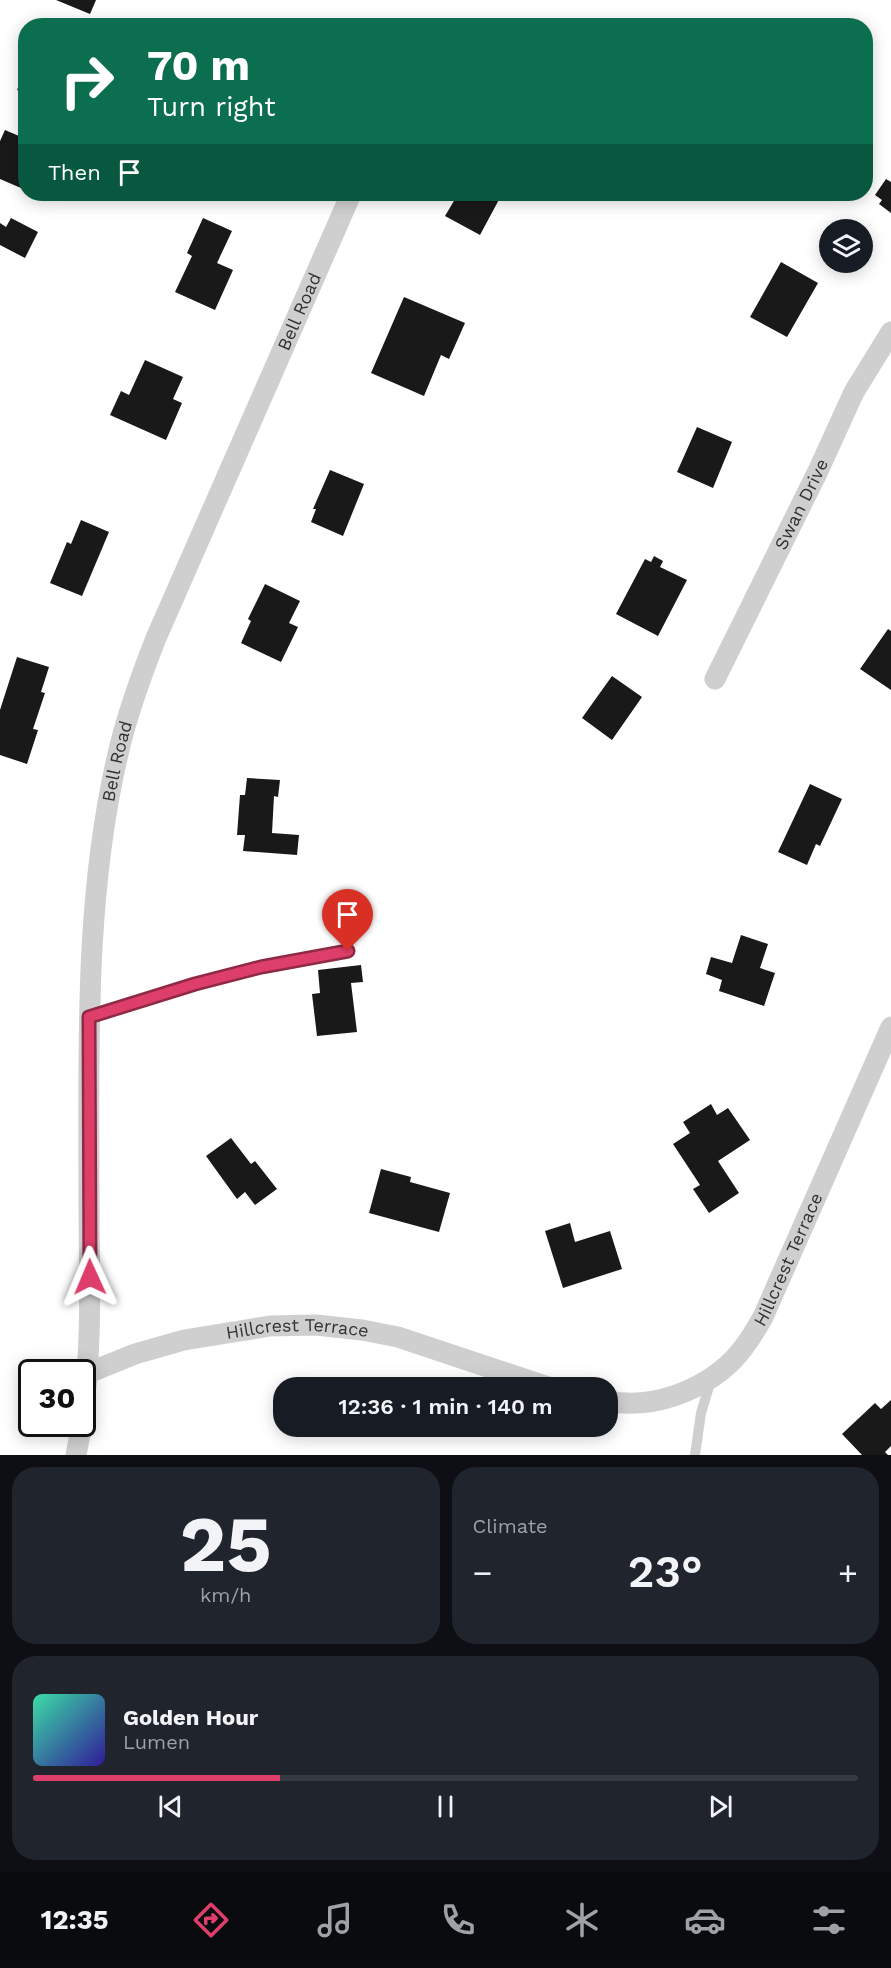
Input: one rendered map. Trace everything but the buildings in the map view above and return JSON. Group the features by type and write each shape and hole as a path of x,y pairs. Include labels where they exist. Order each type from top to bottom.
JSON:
{"street":[{"name":"Bell Road","path":"89,1359 91,1320 89,1017 94,913 107,806 118,753 137,688 156,638 348,201"},
{"name":"Swan Drive","path":"715,679 818,471 854,392 891,332"},
{"name":"Hillcrest Terrace","path":"618,1402 634,1403 663,1399 690,1390 712,1377 733,1360 751,1338 763,1317 891,1027"},
{"name":"Hillcrest Terrace","path":"96,1370 135,1354 184,1340 270,1326 316,1325 398,1337 518,1377"},
{"path":"76,1455 79,1437"}],"lane":[{"path":"89,1017 195,984 261,967 348,951"},
{"path":"695,1455 701,1413 712,1377"}],"route":[{"path":"90,1277 89,1017 174,989 261,967 348,951"}]}
